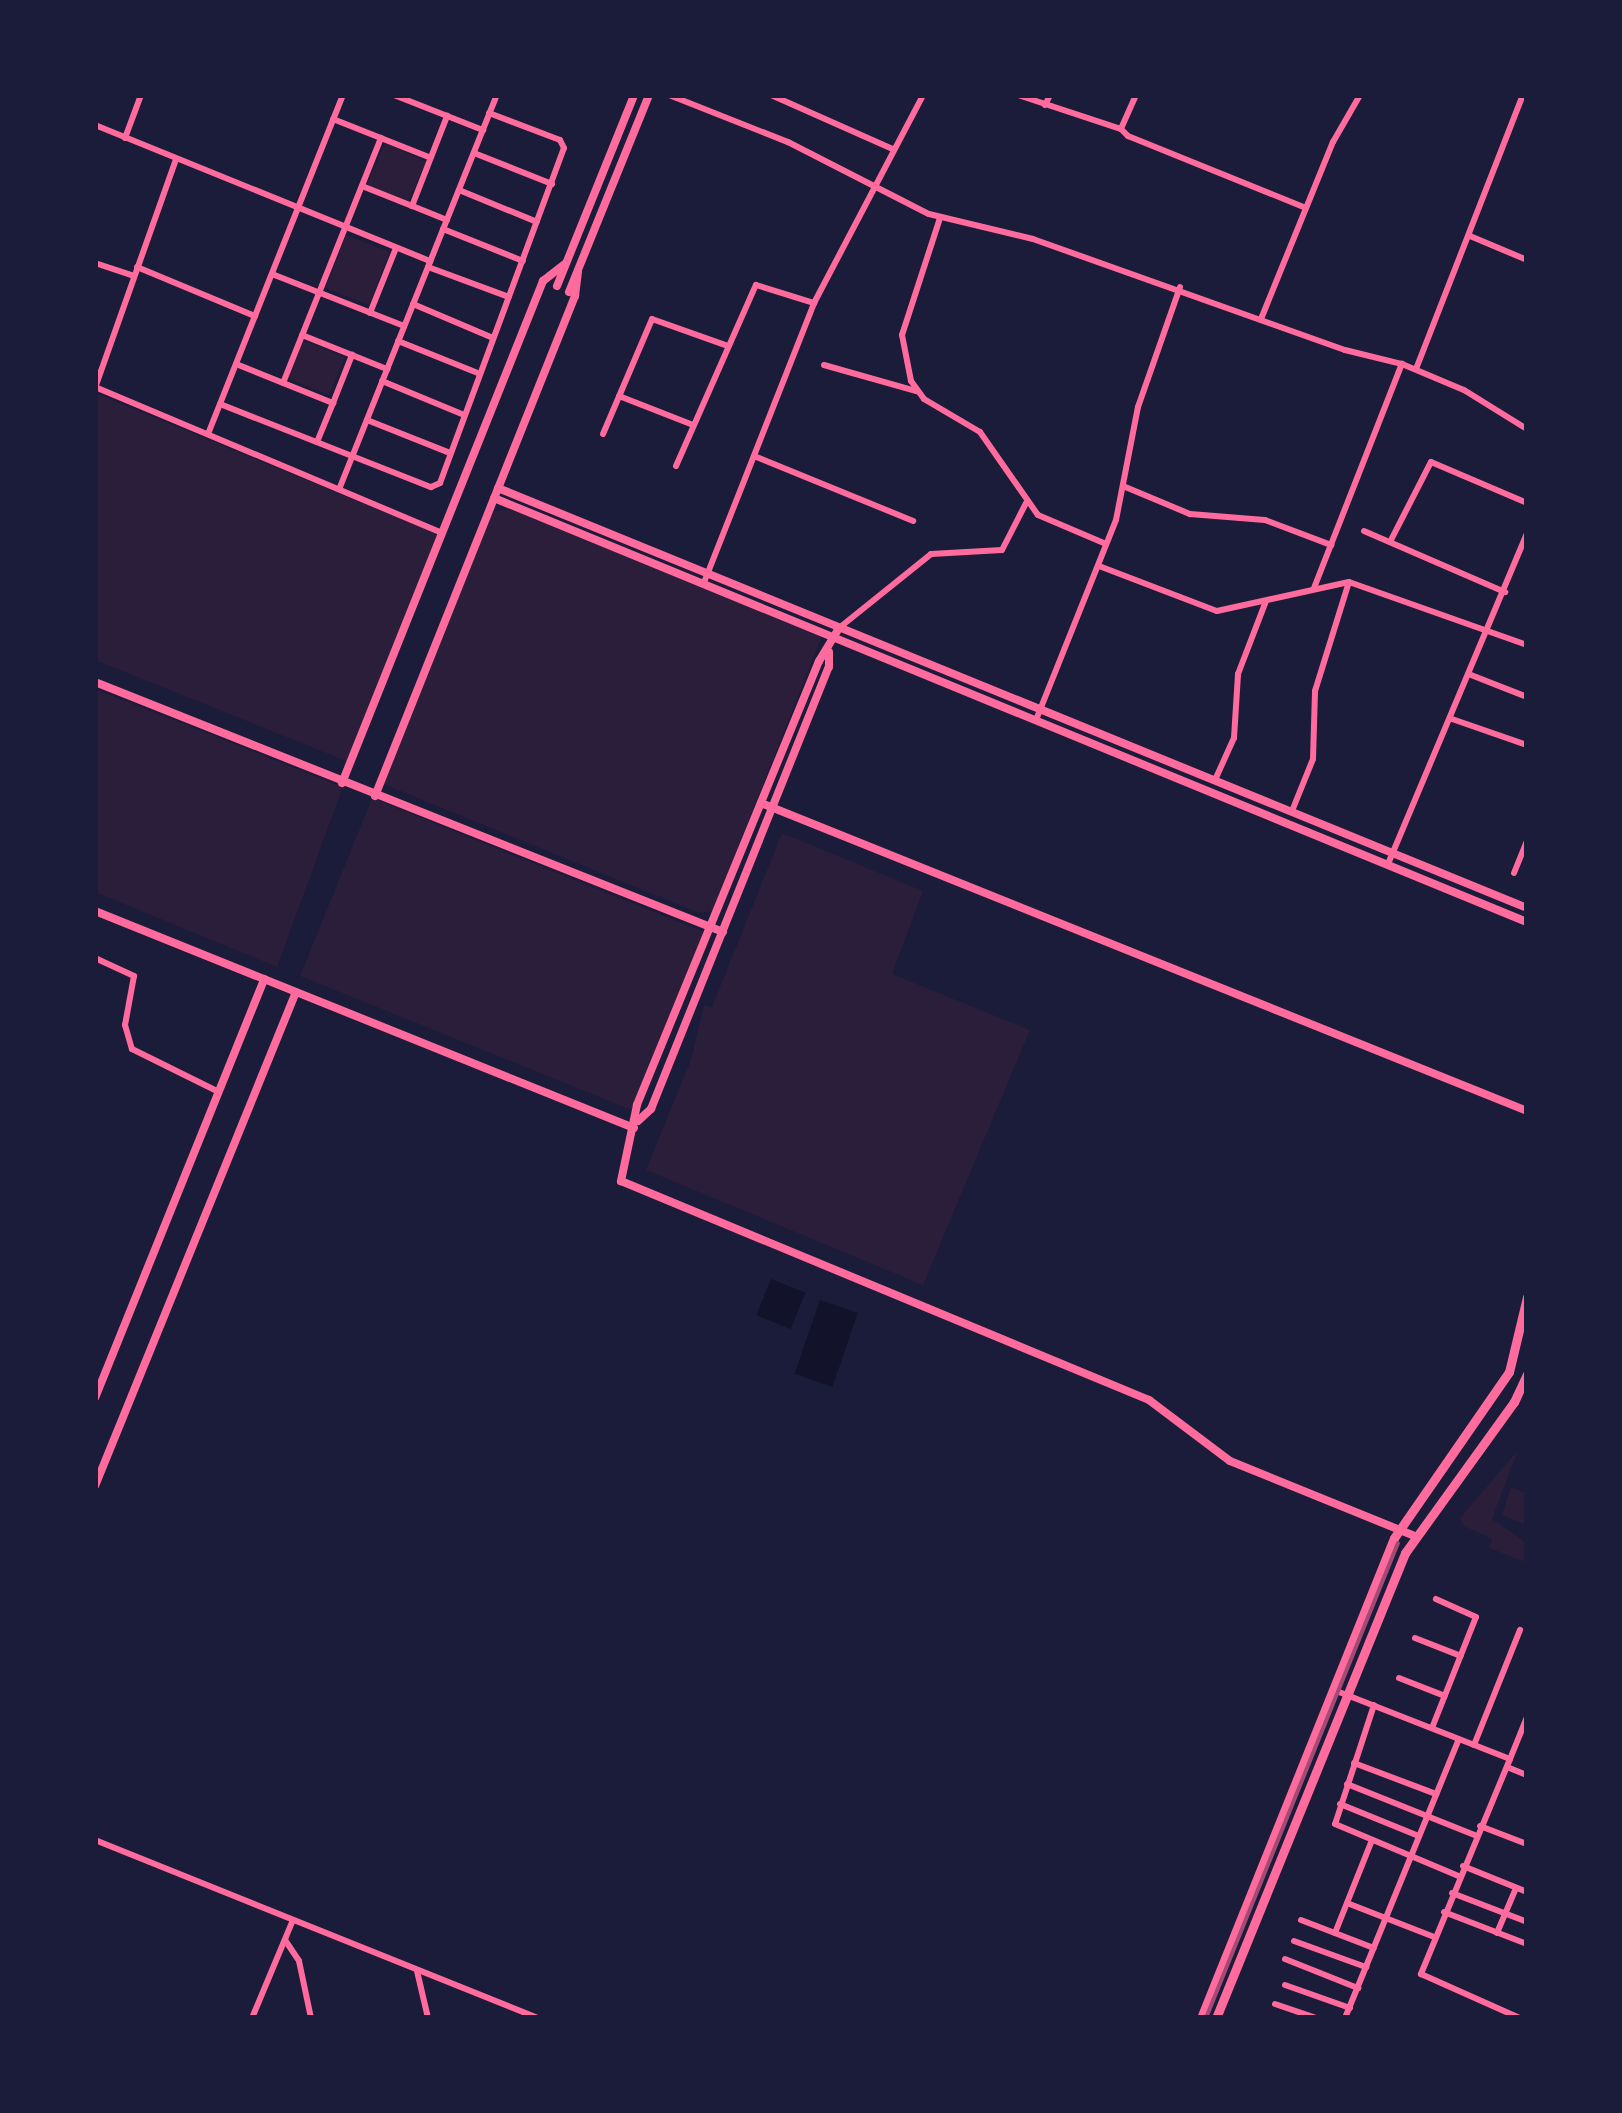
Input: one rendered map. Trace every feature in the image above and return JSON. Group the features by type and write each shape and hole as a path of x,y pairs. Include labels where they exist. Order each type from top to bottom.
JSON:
{"main road":[{"path":"1202,2018 1399,1530 1509,1372 1527,1297"},
{"path":"1216,2018 1346,1694 1415,1536 1514,1402 1527,1374"}],"street":[{"path":"125,138 141,95"},
{"path":"208,434 343,95"},
{"path":"394,95 483,130"},
{"path":"340,488 497,95"},
{"path":"557,286 634,95"},
{"path":"569,292 649,95"},
{"path":"669,95 788,142 940,218 1033,239 1416,369 1527,429"},
{"path":"771,95 892,149"},
{"path":"706,576 814,303 871,186 923,95"},
{"path":"1018,95 1120,130 1306,208"},
{"path":"1045,105 1050,95"},
{"path":"1120,130 1136,95"},
{"path":"1261,319 1306,208 1360,95"},
{"path":"1416,369 1523,96"},
{"path":"220,404 431,487 440,482 564,148 560,140 489,113"},
{"path":"412,206 448,116"},
{"path":"334,120 431,158"},
{"path":"95,126 509,297"},
{"path":"283,382 381,138"},
{"path":"474,153 552,184"},
{"path":"176,159 95,388 442,533"},
{"path":"362,186 523,261"},
{"path":"458,190 537,222"},
{"path":"916,391 902,335 940,218"},
{"path":"1470,236 1527,260"},
{"path":"370,313 396,248"},
{"path":"95,263 136,272 255,316"},
{"path":"342,783 544,281 566,263"},
{"path":"375,796 575,296 578,270"},
{"path":"272,274 404,326"},
{"path":"676,466 760,283 814,303"},
{"path":"1036,720 1107,545 1138,406 1180,287"},
{"path":"413,304 494,338"},
{"path":"603,434 652,319 728,346"},
{"path":"302,335 387,369"},
{"path":"398,341 480,374"},
{"path":"317,442 352,355"},
{"path":"236,364 332,403"},
{"path":"1314,588 1402,364"},
{"path":"824,365 916,391 980,432 1027,502 1047,520 1107,545"},
{"path":"382,381 464,415"},
{"path":"619,396 693,426"},
{"path":"367,420 450,453"},
{"path":"754,456 913,521"},
{"path":"1390,542 1422,470 1431,462 1527,503"},
{"path":"1123,486 1190,514 1265,520 1331,545"},
{"path":"498,488 1036,720 1527,922"},
{"path":"494,498 706,576"},
{"path":"636,1124 651,1109 829,667 829,652 837,632 932,554 1002,550 1027,502"},
{"path":"1364,531 1505,592"},
{"path":"1388,864 1489,632 1527,534"},
{"path":"1099,566 1217,611 1349,582 1527,645"},
{"path":"1292,812 1313,759 1317,680 1349,582"},
{"path":"1215,780 1234,738 1235,686 1267,600"},
{"path":"837,632 1042,708 1527,908"},
{"path":"829,652 818,661 637,1105 636,1124 619,1176 627,1187 1148,1400 1230,1461 1415,1536"},
{"path":"1471,674 1527,697"},
{"path":"95,682 723,932"},
{"path":"1452,719 1527,745"},
{"path":"761,802 1527,1111"},
{"path":"1514,873 1527,840"},
{"path":"95,911 636,1124"},
{"path":"95,958 134,976 125,1024 132,1049 219,1092"},
{"path":"95,1398 264,979"},
{"path":"95,1486 296,992"},
{"path":"1432,1728 1476,1618 1436,1599"},
{"path":"1474,1745 1520,1630"},
{"path":"1415,1638 1461,1656"},
{"path":"1399,1678 1445,1696"},
{"path":"1334,1690 1474,1745 1527,1775"},
{"path":"1374,1706 1335,1824 1458,1876"},
{"path":"1520,2018 1424,1978 1434,1937 1458,1876 1527,1717"},
{"path":"1346,2018 1458,1739"},
{"path":"1354,1763 1436,1794"},
{"path":"1347,1784 1476,1836"},
{"path":"1340,1804 1419,1836"},
{"path":"1480,1826 1527,1844"},
{"path":"95,1840 537,2018"},
{"path":"1335,1933 1372,1840"},
{"path":"1463,1866 1527,1892"},
{"path":"1497,1933 1516,1888"},
{"path":"1452,1893 1527,1922"},
{"path":"1347,1903 1434,1937"},
{"path":"1444,1912 1527,1944"},
{"path":"252,2018 292,1920"},
{"path":"1301,1920 1374,1948"},
{"path":"284,1939 300,1961 311,2018"},
{"path":"1294,1940 1366,1967"},
{"path":"1285,1958 1358,1988"},
{"path":"417,1970 428,2018"},
{"path":"1286,1986 1350,2008"},
{"path":"1275,2004 1316,2018"}],"shaded area":[{"path":"385,143 426,161 408,202 367,184"},
{"path":"346,235 390,252 369,305 326,288"},
{"path":"302,340 345,357 329,395 287,378"},
{"path":"95,393 445,537 351,763 95,660"},
{"path":"518,509 822,636 713,911 699,913 381,783 486,512"},
{"path":"95,689 343,787 277,967 95,892"},
{"path":"372,798 704,932 632,1110 300,976"},
{"path":"782,833 923,891 892,974 1030,1030 923,1285 646,1170 691,1060 704,1005 712,1007"},
{"path":"771,1279 805,1293 791,1329 756,1315"},
{"path":"820,1300 858,1313 832,1387 795,1374"},
{"path":"1518,1450 1492,1519 1527,1543 1527,1563 1489,1548 1492,1539 1464,1526 1460,1518"},
{"path":"1511,1487 1527,1494 1527,1525 1502,1515"}],"railway":[{"path":"1206,2018 1398,1543"}]}
